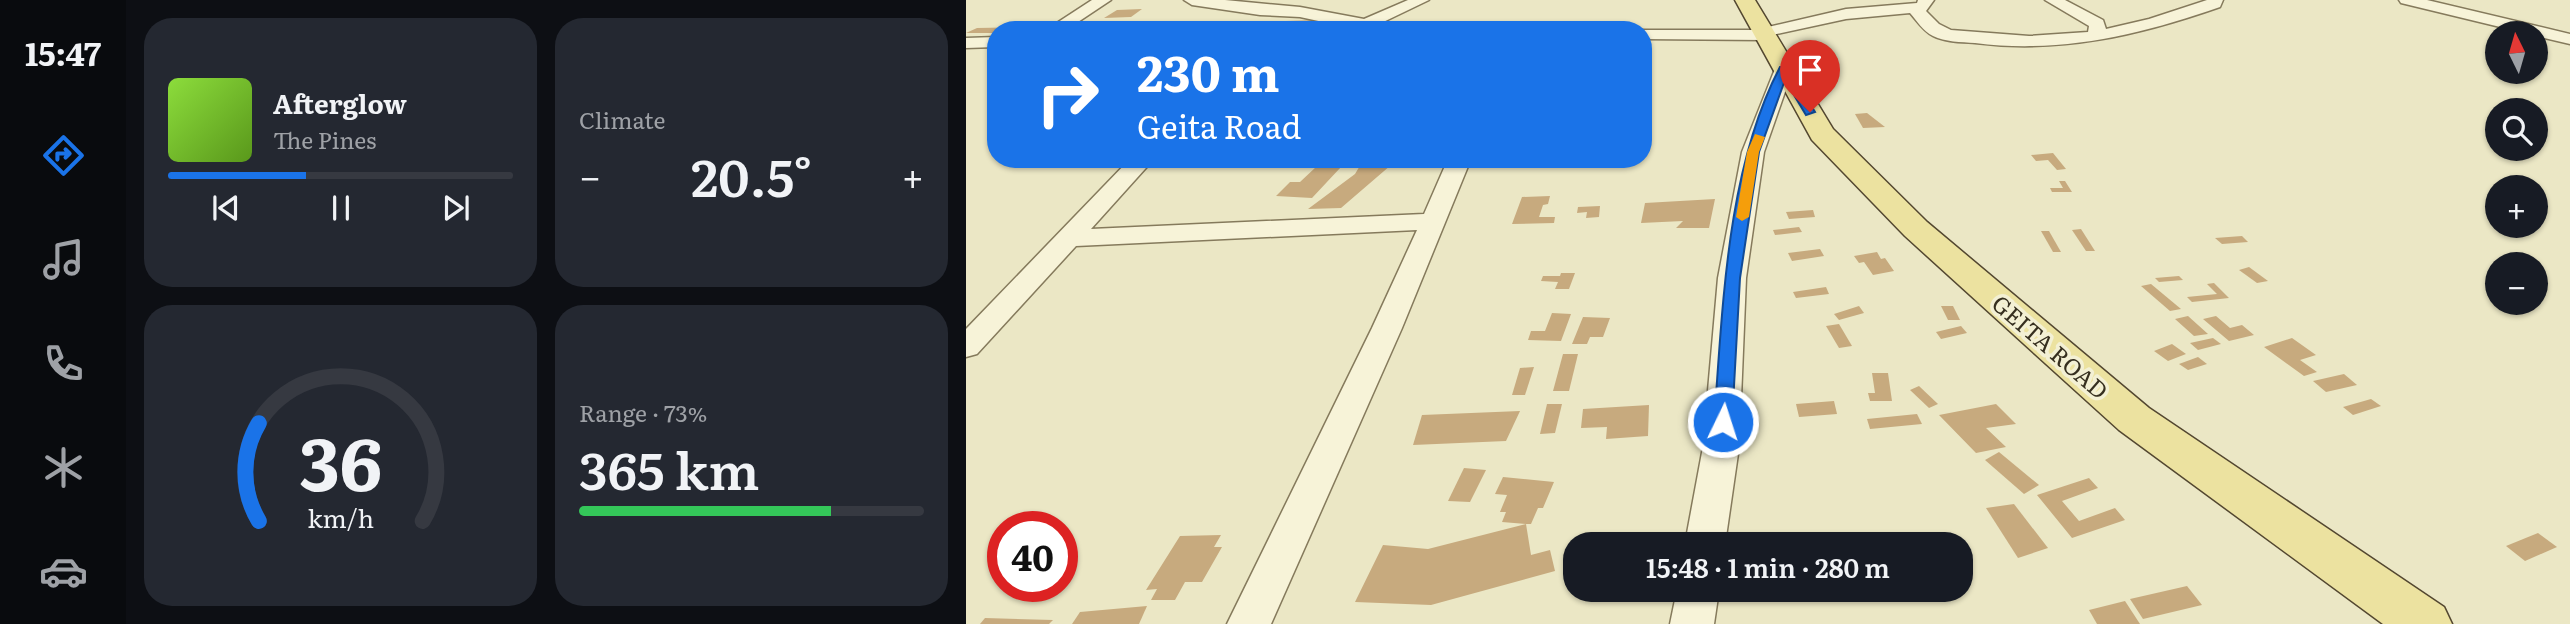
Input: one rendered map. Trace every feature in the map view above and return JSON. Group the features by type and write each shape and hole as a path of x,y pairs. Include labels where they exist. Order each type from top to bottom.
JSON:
{"main road":[{"name":"GEITA ROAD","path":"1745,0 1822,134 1916,229 2134,419 2425,624"}],"street":[{"path":"1069,21 1103,0"},
{"path":"1192,0 1300,12 1341,21"},
{"path":"1380,21 1421,0"},
{"path":"2053,0 2097,24 2097,34"},
{"path":"1652,34 1763,33 1846,14 1920,4 1931,27 1941,33 1987,40 2047,41 2097,34 2188,13 2214,4 2215,0"},
{"path":"2407,0 2570,39"},
{"path":"1260,21 1271,10"},
{"path":"966,43 987,42"},
{"path":"2548,47 2570,47"},
{"path":"1707,532 1721,447 1732,278 1751,164 1784,69"},
{"path":"966,347 1135,168"},
{"path":"1249,624 1456,168"},
{"path":"1069,238 1434,221"},
{"path":"1692,624 1696,602"}],"building":[{"path":"1142,9 1131,17 1104,18 1117,10"},
{"path":"977,28 987,28 987,33 966,33"},
{"path":"1867,113 1885,127 1863,128 1855,114"},
{"path":"2053,153 2066,169 2057,170 2048,160 2036,161 2031,155"},
{"path":"1315,168 1340,168 1312,198 1276,196 1290,182 1300,182"},
{"path":"1359,168 1388,168 1341,208 1308,209 1355,174"},
{"path":"2059,181 2065,181 2072,192 2052,192 2050,188 2063,188"},
{"path":"1550,196 1539,217 1555,217 1554,223 1512,224 1522,197"},
{"path":"1715,199 1709,228 1676,228 1683,221 1641,223 1645,203"},
{"path":"1600,206 1599,217 1586,218 1587,212 1577,213 1578,207"},
{"path":"1813,210 1815,217 1789,219 1786,212"},
{"path":"1799,227 1802,232 1775,235 1773,230"},
{"path":"2081,229 2095,251 2086,251 2072,230"},
{"path":"2041,231 2049,231 2061,252 2053,252"},
{"path":"2242,236 2248,242 2222,244 2215,238"},
{"path":"1820,249 1824,256 1792,261 1788,253"},
{"path":"1877,252 1894,271 1873,275 1864,262 1859,263 1854,256"},
{"path":"2249,267 2268,281 2257,283 2239,270"},
{"path":"1561,273 1575,273 1569,289 1555,289 1558,282 1541,281 1543,276 1560,276"},
{"path":"2179,276 2183,280 2159,282 2155,278"},
{"path":"2214,283 2229,298 2192,302 2187,297 2217,294 2207,284"},
{"path":"2151,284 2181,309 2170,311 2141,286"},
{"path":"1826,287 1829,294 1796,298 1793,292"},
{"path":"1859,306 1864,313 1839,320 1834,314"},
{"path":"1941,306 1953,306 1960,320 1948,320"},
{"path":"1552,313 1571,314 1561,341 1528,340 1531,331 1545,331"},
{"path":"2188,316 2208,334 2194,336 2175,319"},
{"path":"2216,316 2230,328 2242,325 2254,335 2229,341 2203,319"},
{"path":"1583,317 1610,318 1603,337 1590,337 1587,344 1572,344"},
{"path":"1839,324 1852,346 1839,348 1826,326"},
{"path":"1961,326 1967,333 1941,339 1936,332"},
{"path":"2213,338 2221,344 2198,350 2190,343"},
{"path":"2292,338 2316,355 2300,360 2317,372 2304,376 2264,347"},
{"path":"2172,344 2186,354 2168,361 2154,351"},
{"path":"1563,354 1578,354 1569,391 1553,391"},
{"path":"2198,357 2207,364 2188,370 2179,364"},
{"path":"1534,367 1525,395 1512,395 1520,368"},
{"path":"1872,373 1888,373 1892,401 1870,401 1868,393 1875,393"},
{"path":"2344,374 2357,385 2326,392 2313,381"},
{"path":"1919,386 1938,404 1929,408 1910,390"},
{"path":"2371,399 2381,406 2353,415 2343,407"},
{"path":"1834,401 1837,414 1799,417 1796,404"},
{"path":"1547,404 1562,404 1555,433 1540,434"},
{"path":"1996,404 2016,424 1986,428 2006,447 1976,453 1939,415"},
{"path":"1649,405 1648,436 1606,439 1607,427 1581,428 1583,409"},
{"path":"1520,411 1506,441 1413,445 1422,415"},
{"path":"1917,414 1922,424 1870,429 1867,419"},
{"path":"1999,452 2039,485 2024,494 1985,460"},
{"path":"1464,468 1486,470 1470,502 1448,501"},
{"path":"1503,477 1554,482 1543,508 1538,508 1531,524 1502,522 1506,512 1500,512 1507,495 1495,494"},
{"path":"2089,478 2098,488 2062,501 2079,521 2115,508 2125,520 2072,538 2037,495"},
{"path":"2014,504 2048,548 2018,558 1986,508"},
{"path":"1526,524 1531,555 1550,550 1555,571 1431,605 1355,602 1383,545 1428,549"},
{"path":"2538,533 2557,547 2525,561 2506,546"},
{"path":"1221,535 1214,547 1222,547 1202,582 1185,582 1175,600 1151,600 1157,589 1146,590 1180,536"},
{"path":"2187,586 2202,605 2143,619 2130,599"},
{"path":"2125,601 2140,624 2097,624 2089,610"},
{"path":"1147,606 1139,624 1072,624 1080,612"},
{"path":"985,618 1053,620 1049,624 980,624"}],"slow traffic":[{"path":"1742,217 1753,152 1759,137"}],"route":[{"path":"1723,422 1732,278 1753,152 1784,69 1810,112"}]}
